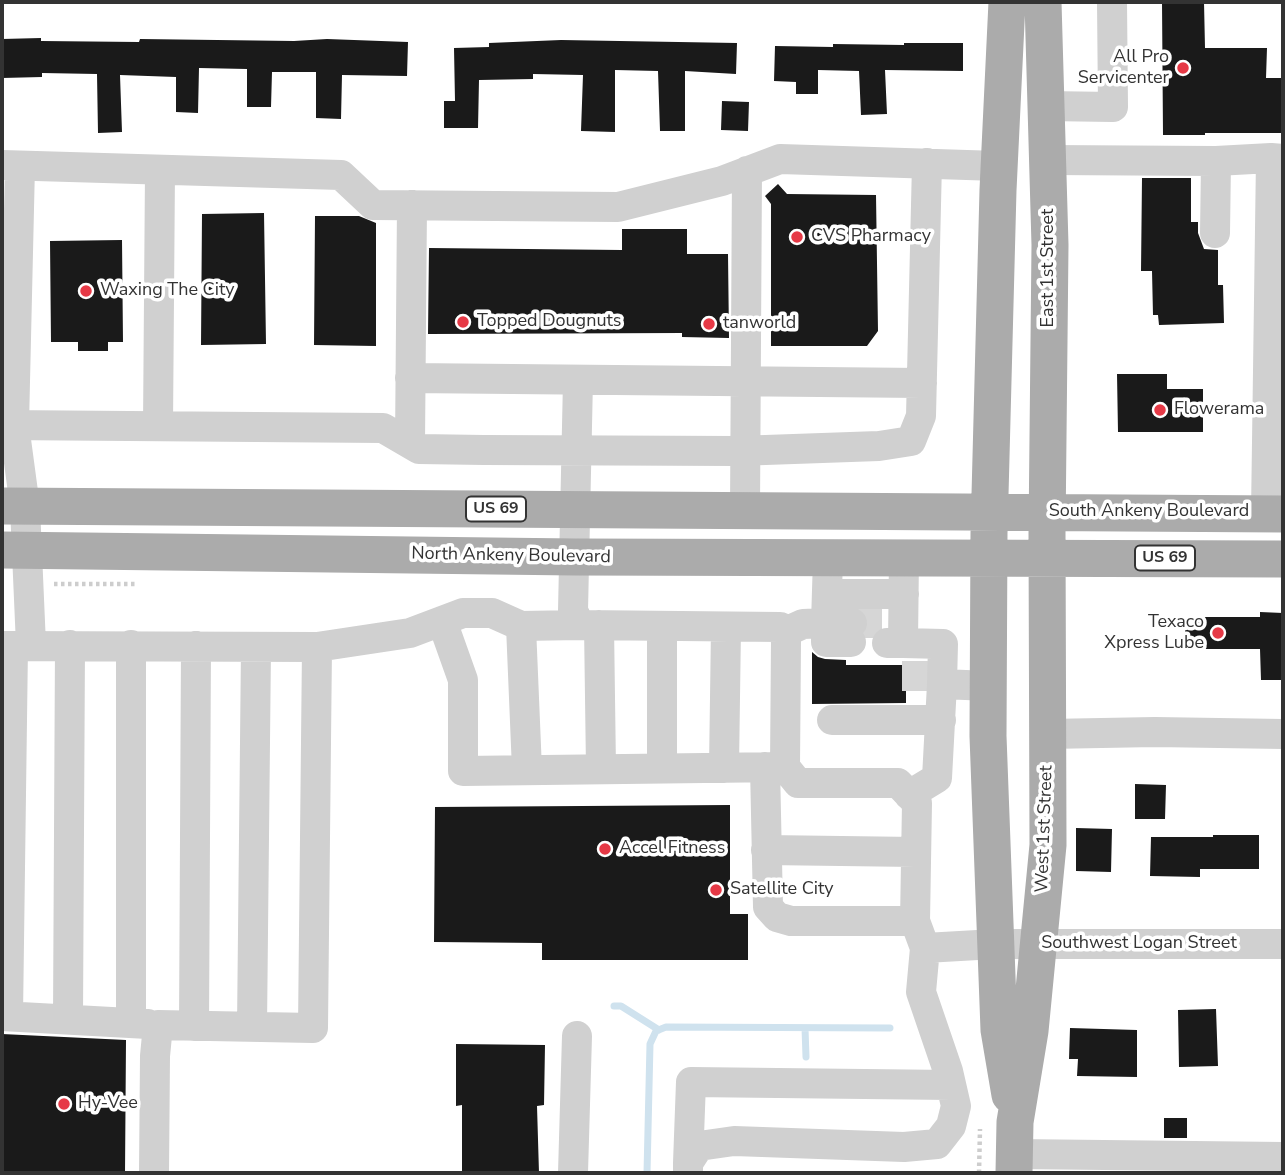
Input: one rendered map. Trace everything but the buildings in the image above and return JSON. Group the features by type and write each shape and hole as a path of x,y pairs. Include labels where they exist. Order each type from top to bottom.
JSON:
{"main road":[{"path":"1007,2 998,166 1018,534 989,686 988,736 999,1030 1014,1150"},
{"name":"East 1st Street","path":"1018,534 1050,244 1043,2"},
{"name":"US 69","path":"14,506 745,509 1283,559"},
{"name":"South Ankeny Boulevard","path":"1018,534 1274,513"},
{"name":"North Ankeny Boulevard","path":"14,550 575,557 904,557 1018,534"},
{"name":"West 1st Street","path":"1014,1150 1030,1031 1048,845 1048,734 1018,534"}],"street":[{"path":"1046,106 1113,107 1112,2"},
{"path":"1048,160 1216,161 1277,158 1274,513"},
{"path":"317,647 313,1028 194,1026 5,1016 15,646 14,506 8,425 11,165 341,175 373,205 618,207 722,181 780,159 998,166"},
{"path":"1215,233 1216,161"},
{"path":"8,425 383,428 419,449 746,450 879,446 911,441 921,416 927,163"},
{"path":"158,426 160,170"},
{"path":"745,509 747,171"},
{"path":"410,443 412,205"},
{"path":"410,378 922,383"},
{"path":"578,380 573,611 590,625 601,769"},
{"path":"902,633 904,557"},
{"path":"828,558 839,621"},
{"path":"15,646 317,647 410,633 464,613 492,613 521,626 780,627 783,633 803,624 839,621 943,644 942,684 925,713 937,778 909,795"},
{"path":"442,621 463,680 464,771 775,767 799,783 898,783 916,803 921,992 956,1106 951,1126 937,1144 904,1147 734,1140 699,1146 688,1168"},
{"path":"521,626 527,771"},
{"path":"662,626 662,768"},
{"path":"724,768 726,627"},
{"name":"Southwest Logan Street","path":"783,633 786,639 766,850 768,907 777,917 791,921 995,944 1283,944"},
{"path":"68,1018 70,645"},
{"path":"131,645 144,1024 155,1056 154,1173"},
{"path":"194,1026 196,646"},
{"path":"252,1027 256,647"},
{"path":"942,684 989,686"},
{"path":"832,720 925,713"},
{"path":"1048,734 1283,734"},
{"path":"766,850 916,852"},
{"path":"573,1173 577,1037"},
{"path":"688,1168 691,1082 951,1084"},
{"path":"1014,1150 1283,1157"}],"waterway":[{"path":"614,1006 621,1006 659,1030"},
{"path":"647,1173 650,1044 656,1031 666,1027 890,1028"},
{"path":"805,1028 806,1057"}],"tunnel":[{"path":"852,623 886,623"},
{"path":"917,661 917,700"}],"place":[{"name":"All Pro Servicenter","path":"1183,68"},
{"name":"CVS Pharmacy","path":"797,237"},
{"name":"Waxing The City","path":"86,291"},
{"name":"Topped Dougnuts","path":"463,322"},
{"name":"tanworld","path":"709,324"},
{"name":"Flowerama","path":"1160,410"},
{"name":"Texaco Xpress Lube","path":"1218,633"},
{"name":"Accel Fitness","path":"605,849"},
{"name":"Satellite City","path":"716,890"},
{"name":"Hy-Vee","path":"64,1104"}]}
